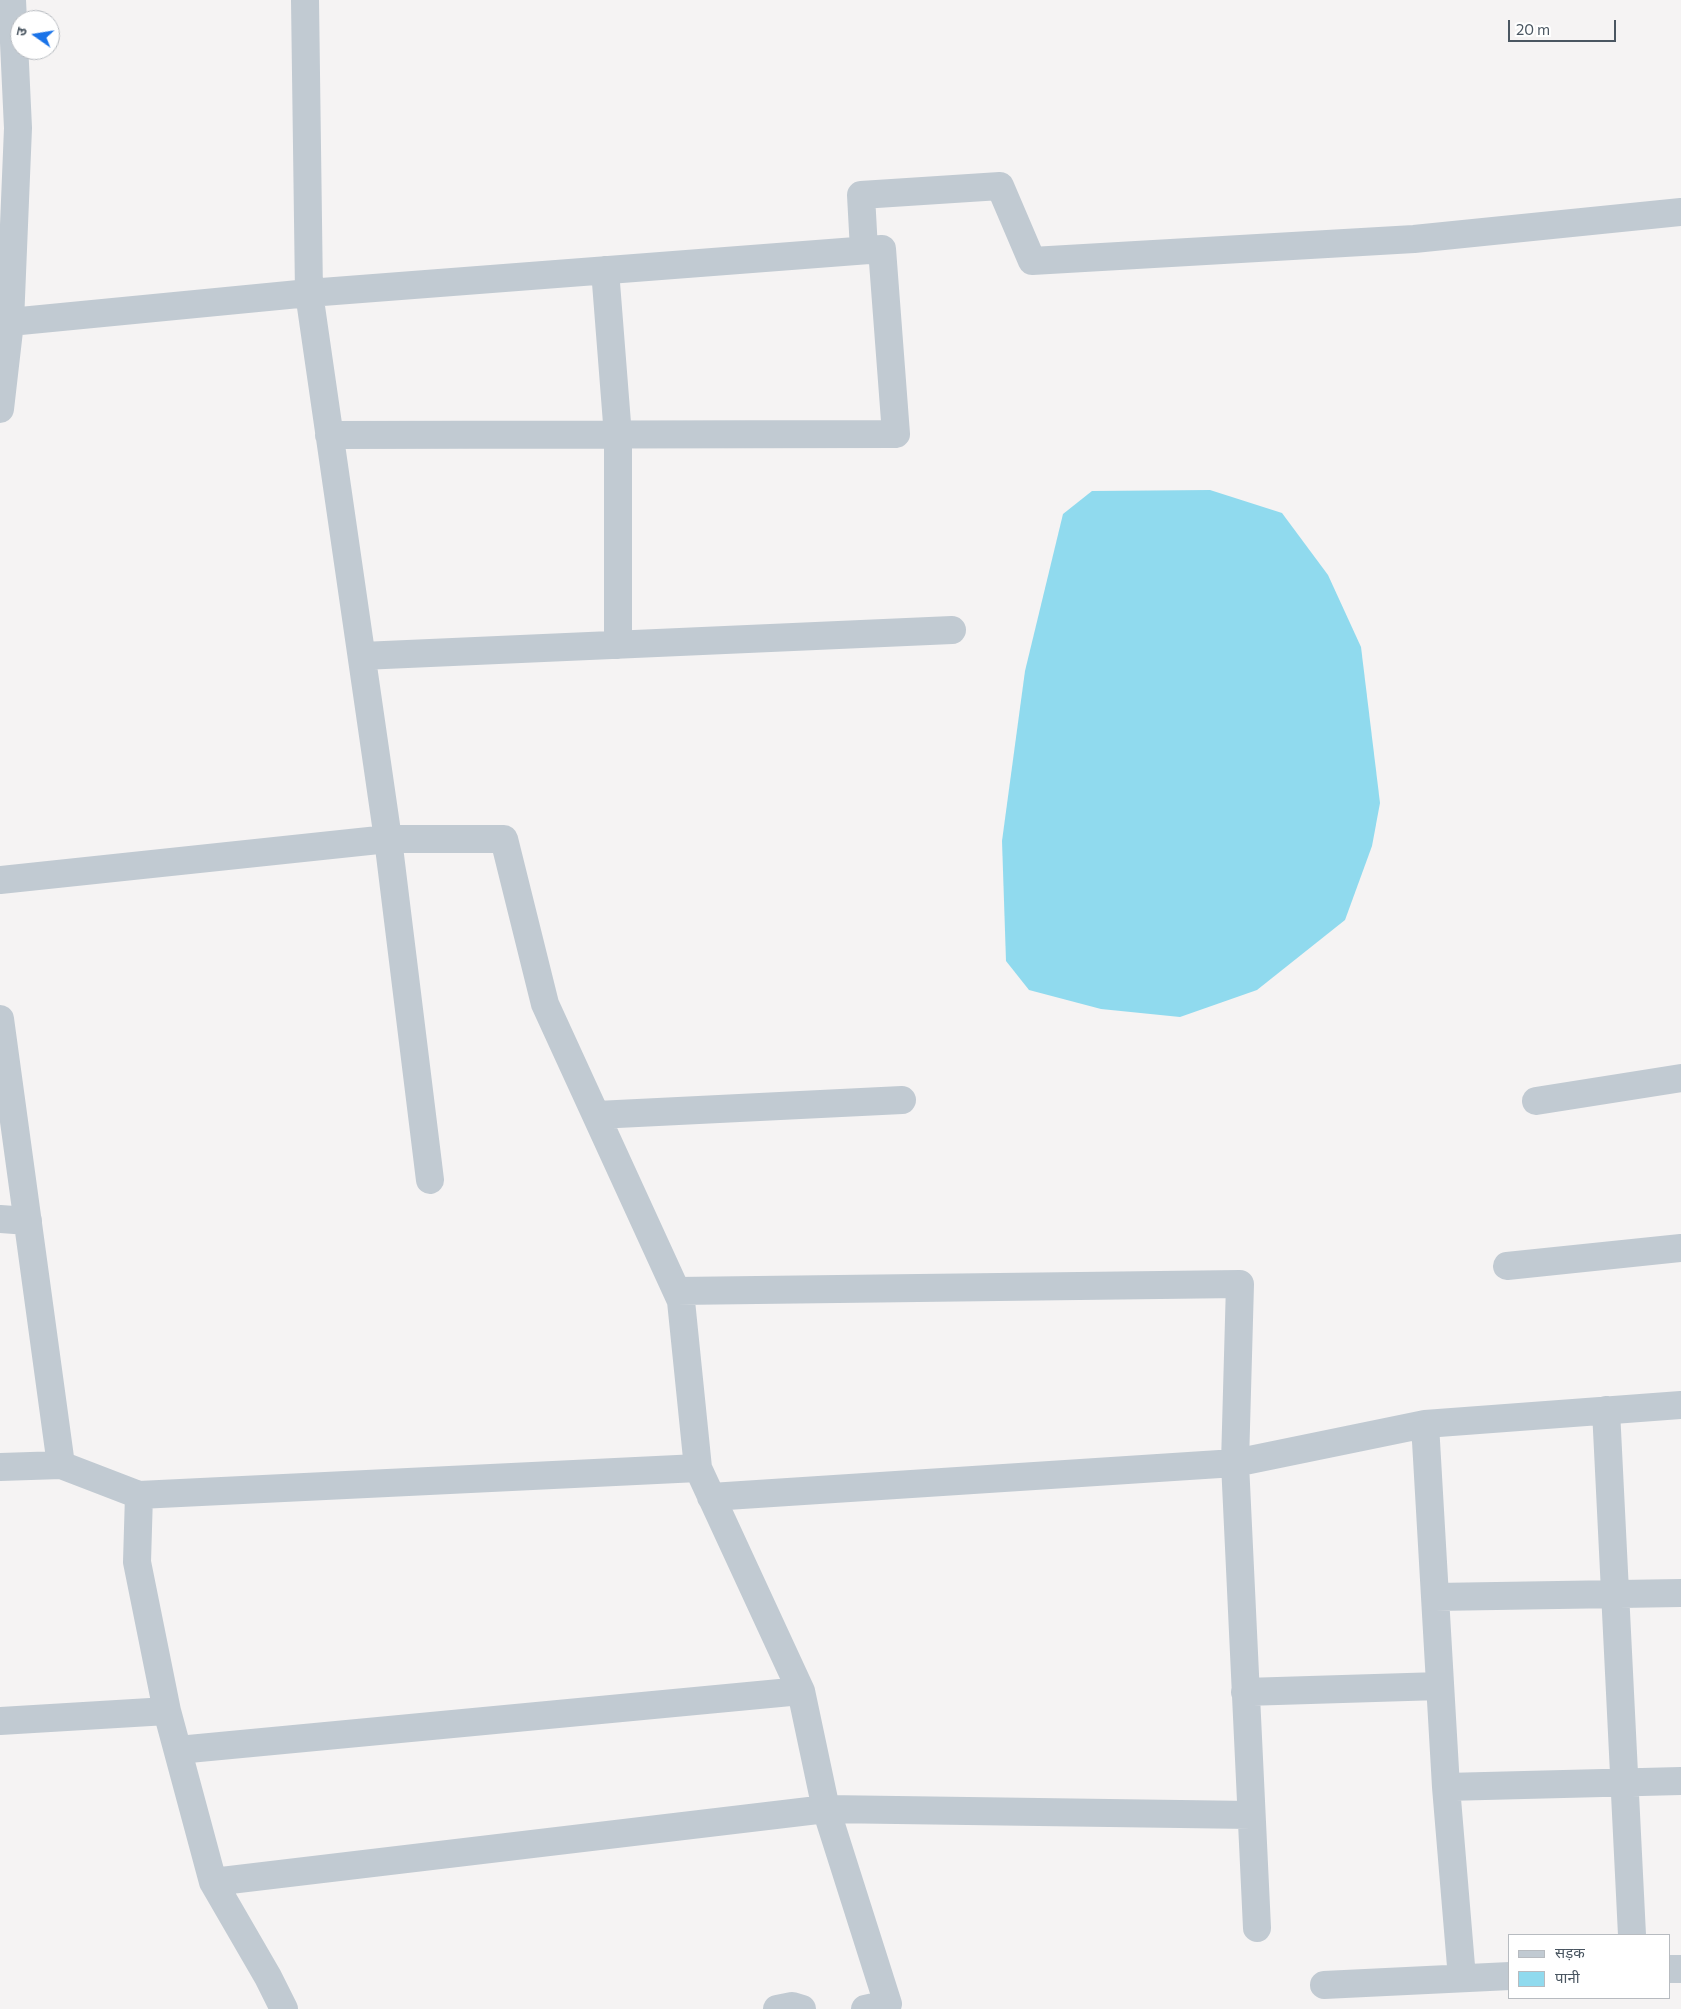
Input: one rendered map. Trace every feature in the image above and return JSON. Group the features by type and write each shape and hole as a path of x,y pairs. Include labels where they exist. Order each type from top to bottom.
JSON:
{"street":[{"path":"0,409 10,322 18,128 12,0"},
{"path":"305,0 309,293 388,839 430,1180"},
{"path":"864,250 861,196 1000,186 1032,261 1414,239 1681,212"},
{"path":"10,322 309,293 882,248 896,434 618,436 330,434"},
{"path":"605,270 618,436 618,644"},
{"path":"362,656 952,630"},
{"path":"0,880 388,839 504,839 545,1004 681,1301 698,1468 801,1691 826,1808 888,2004 865,2009"},
{"path":"0,1018 61,1465"},
{"path":"1536,1101 1681,1078"},
{"path":"597,1115 902,1100"},
{"path":"0,1219 28,1221"},
{"path":"1507,1266 1681,1248"},
{"path":"677,1290 1240,1284 1235,1463 1257,1928"},
{"path":"711,1497 1235,1463 1425,1424 1681,1405"},
{"path":"1606,1410 1626,1783 1632,1934"},
{"path":"1425,1424 1446,1787 1462,1978"},
{"path":"0,1468 61,1465 139,1495 698,1468"},
{"path":"139,1495 137,1562 167,1710 213,1882 268,1976 284,2009"},
{"path":"1435,1597 1681,1593"},
{"path":"1245,1692 1440,1686"},
{"path":"178,1750 801,1691"},
{"path":"0,1721 167,1710"},
{"path":"1446,1787 1681,1781"},
{"path":"213,1882 826,1808 1251,1815"},
{"path":"1324,1985 1508,1976"},
{"path":"777,2009 792,2006 802,2009"}],"water":[{"path":"1210,490 1282,513 1328,575 1361,647 1380,803 1372,846 1345,920 1257,990 1180,1017 1101,1009 1029,990 1006,961 1002,841 1025,671 1063,514 1092,491"}]}
